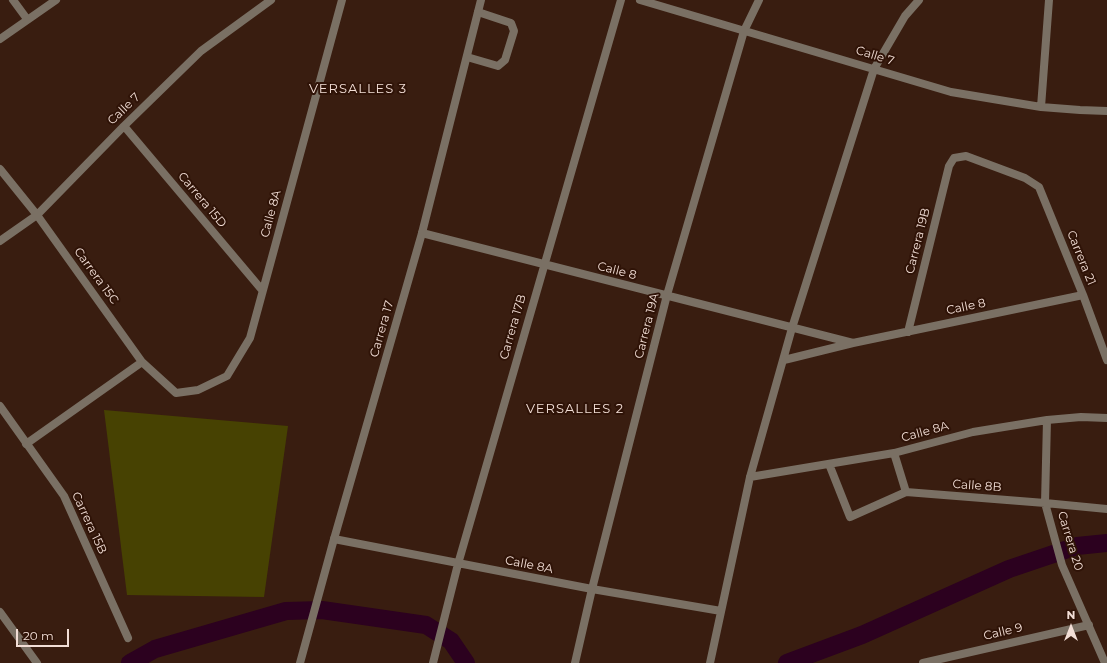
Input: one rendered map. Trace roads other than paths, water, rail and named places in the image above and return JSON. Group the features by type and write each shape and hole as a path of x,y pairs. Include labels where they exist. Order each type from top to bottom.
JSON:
{"street":[{"path":"13,0 27,19"},
{"path":"0,39 56,0"},
{"name":"Calle 7","path":"0,241 37,215 124,126 201,51 271,0"},
{"name":"Calle 8A","path":"176,393 198,390 227,376 250,338 342,0"},
{"name":"Carrera 17","path":"300,663 422,233 481,0"},
{"name":"Carrera 17B","path":"433,663 458,564 621,0"},
{"name":"Calle 7","path":"640,0 951,92 1041,107 1107,111"},
{"name":"Carrera 19A","path":"575,663 592,589 667,295 744,31 759,0"},
{"path":"710,663 750,477 792,328 874,68 905,16 919,0"},
{"path":"1041,107 1049,0"},
{"path":"467,57 498,66 505,60 514,31 511,23 478,12"},
{"name":"Carrera 15D","path":"124,126 262,290"},
{"name":"Carrera 21","path":"954,158 966,156 1025,178 1040,187 1083,294 1107,360"},
{"name":"Carrera 19B","path":"908,332 949,166 954,158"},
{"name":"Carrera 15C","path":"0,170 37,215 142,362 176,393"},
{"name":"Calle 8","path":"422,233 853,343"},
{"name":"Calle 8","path":"784,360 853,343 1083,294"},
{"path":"26,444 142,362"},
{"name":"Carrera 15B","path":"0,408 64,496 128,638"},
{"name":"Calle 8A","path":"750,477 894,453 973,432 1047,420 1107,418"},
{"name":"Carrera 20","path":"1047,420 1045,503 1062,565 1105,663"},
{"path":"894,453 906,492"},
{"name":"Calle 8B","path":"830,464 850,517 906,492 1045,503 1107,510"},
{"name":"Calle 8A","path":"334,539 592,589 721,611"},
{"path":"0,612 37,663"},
{"name":"Calle 9","path":"924,663 1089,625"}],"waterway":[{"path":"787,663 862,635 1009,569 1077,546 1107,543"},
{"path":"130,663 155,649 286,611 322,610 426,625 451,641 466,663"}],"district":[{"name":"VERSALLES 3","path":"358,89"},
{"name":"VERSALLES 2","path":"575,409"}]}
